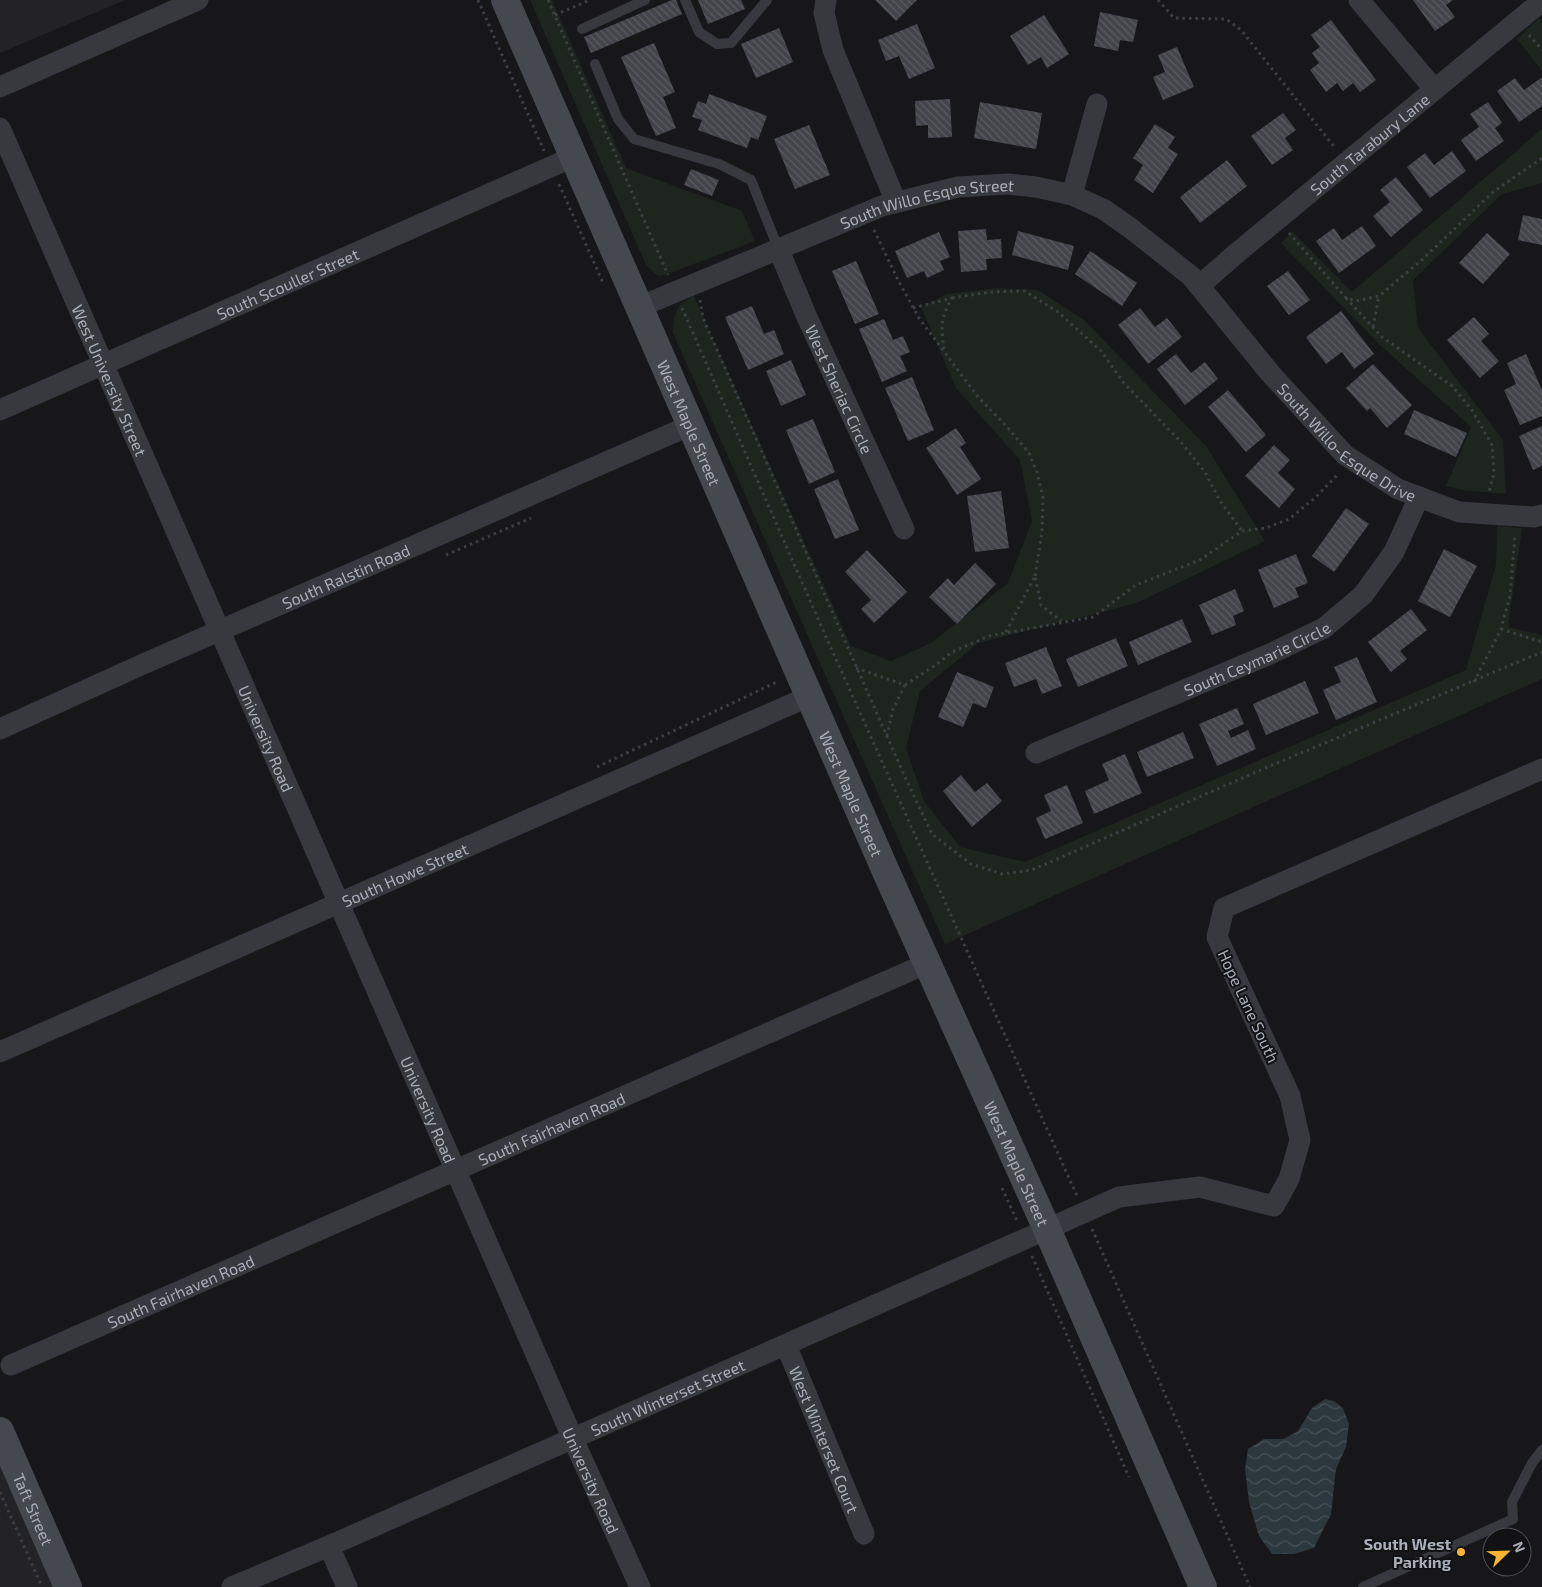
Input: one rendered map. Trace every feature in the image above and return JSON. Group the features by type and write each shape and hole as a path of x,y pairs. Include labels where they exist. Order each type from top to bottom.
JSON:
{"main road":[{"name":"West Maple Street","path":"504,0 884,867 1047,1229 1203,1587"},
{"name":"Taft Street","path":"0,1431 68,1587"}],"street":[{"path":"0,87 198,0"},
{"path":"826,0 824,13 833,50 896,202"},
{"path":"1359,0 1435,90"},
{"name":"South Tarabury Lane","path":"1199,286 1542,1"},
{"path":"1072,196 1097,104"},
{"name":"West University Street","path":"0,128 220,631"},
{"name":"South Scouller Street","path":"0,410 573,156"},
{"name":"South Willo Esque Street","path":"639,307 882,206 958,186 1000,185 1036,187 1072,196 1103,209 1130,227 1191,276 1199,286"},
{"name":"West Sheriac Circle","path":"778,248 806,315 904,529"},
{"name":"South Willo-Esque Drive","path":"1199,286 1270,373 1345,455 1398,489 1459,512 1534,517 1542,515"},
{"name":"South Ralstin Road","path":"0,729 691,425"},
{"name":"South Ceymarie Circle","path":"1036,753 1270,654 1324,628 1363,595 1394,552 1419,497"},
{"name":"University Road","path":"220,631 573,1439 640,1587"},
{"name":"South Howe Street","path":"0,1052 810,696"},
{"name":"Hope Lane South","path":"1047,1229 1119,1197 1200,1187 1274,1206 1289,1179 1300,1140 1290,1096 1217,937 1224,908 1542,769"},
{"name":"South Fairhaven Road","path":"11,1366 928,964"},
{"name":"South Winterset Street","path":"232,1587 330,1546 1047,1229"},
{"name":"West Winterset Court","path":"786,1345 864,1534"},
{"path":"330,1546 347,1587"}],"lane":[{"path":"582,29 645,0"},
{"path":"685,0 699,32 717,44 731,43 767,0"},
{"path":"595,64 618,119 634,139 719,164 751,180 778,248"},
{"path":"1363,1587 1512,1519 1512,1502 1532,1464 1542,1450"}],"path":[{"path":"548,0 822,628 1250,1587"},
{"path":"555,15 590,0"},
{"path":"1158,0 1174,18 1226,19 1241,30 1336,149"},
{"path":"1529,35 1542,50"},
{"path":"1346,298 1356,302 1380,296 1423,259 1493,192 1542,158"},
{"path":"871,225 919,318 978,397 1029,453 1038,472 1043,498 1042,532 1036,576 1041,605 1061,622"},
{"path":"1286,230 1382,337 1452,386 1472,410 1492,445 1494,473 1489,492"},
{"path":"913,308 952,298 990,292 1026,292 1058,312 1101,351 1122,382 1180,441 1205,472 1220,501 1242,531"},
{"path":"1373,328 1380,296"},
{"path":"945,352 941,326 944,312 952,298"},
{"path":"700,300 702,318 886,737 932,834 971,864 1002,874 1032,870 1264,769 1542,652"},
{"path":"886,737 893,709 905,685 952,652 989,636 1093,617 1136,586 1200,560 1242,531 1266,528 1289,519 1315,498 1340,472"},
{"path":"1474,682 1501,629 1510,596 1515,530"},
{"path":"1005,633 1036,576"},
{"path":"1501,629 1542,642"},
{"path":"856,668 905,685"},
{"path":"593,769 780,680"},
{"path":"0,1492 42,1587"}],"shaded area":[{"path":"0,0 125,0 0,53"},
{"path":"530,0 552,0 626,168 742,211 755,241 658,276 646,265"},
{"path":"1539,18 1542,22 1542,71 1517,39"},
{"path":"1542,129 1542,183 1502,194 1413,280 1418,328 1503,440 1506,494 1462,490 1446,486 1471,427 1379,344 1281,243 1293,232 1352,292"},
{"path":"998,288 1038,290 1084,320 1206,446 1265,541 1137,603 978,643 920,691 906,748 924,801 960,847 1025,862 1466,670 1496,565 1497,526 1522,528 1508,627 1542,635 1542,679 945,944 673,333 673,326 679,307 694,296 851,646 891,661 931,643 1008,583 1032,521 1020,460 956,388 921,307 947,294"},
{"path":"0,1423 71,1587 0,1587"}],"water":[{"path":"1325,1399 1334,1401 1343,1408 1349,1424 1346,1447 1336,1469 1331,1514 1314,1548 1294,1554 1272,1554 1259,1536 1249,1502 1245,1469 1248,1449 1264,1439 1283,1439 1298,1431 1312,1408"}],"building":[{"path":"676,0 682,14 591,53 584,37"},
{"path":"698,0 741,0 745,9 708,24"},
{"path":"875,0 917,0 896,21"},
{"path":"1413,0 1453,0 1446,5 1455,17 1435,31"},
{"path":"1100,12 1138,20 1133,42 1120,40 1118,51 1094,46"},
{"path":"1044,15 1069,54 1047,68 1041,57 1028,65 1010,36"},
{"path":"1331,20 1376,80 1360,92 1353,83 1343,91 1337,83 1326,92 1310,70 1319,63 1312,53 1320,47 1311,35"},
{"path":"917,24 935,68 909,79 899,56 886,61 878,40"},
{"path":"779,28 793,62 756,78 741,44"},
{"path":"654,43 675,92 663,97 676,128 656,136 621,57"},
{"path":"1177,47 1194,87 1163,100 1153,77 1165,72 1158,55"},
{"path":"1515,78 1524,90 1542,79 1542,106 1519,122 1497,91"},
{"path":"709,94 767,116 758,140 751,137 747,148 698,130 702,120 692,117 698,101 706,104"},
{"path":"950,99 952,137 928,138 928,125 916,126 915,101"},
{"path":"980,102 1042,113 1036,149 974,138"},
{"path":"1488,102 1502,123 1495,128 1504,141 1476,161 1461,140 1479,127 1470,114"},
{"path":"1283,113 1296,130 1285,138 1293,150 1272,165 1251,136"},
{"path":"1155,124 1175,137 1168,148 1178,154 1153,193 1134,180 1143,165 1133,158"},
{"path":"809,125 830,175 795,189 774,139"},
{"path":"1452,151 1466,171 1430,198 1407,167 1425,153 1434,165"},
{"path":"1227,160 1247,186 1200,223 1180,197"},
{"path":"691,169 719,180 712,196 684,185"},
{"path":"1396,177 1423,210 1391,237 1373,216 1390,202 1380,190"},
{"path":"1523,215 1542,219 1542,245 1518,240"},
{"path":"1362,226 1376,246 1339,273 1316,241 1334,228 1342,240"},
{"path":"986,229 987,240 1001,239 1002,258 986,259 987,270 961,272 958,231"},
{"path":"1018,231 1074,246 1068,270 1012,255"},
{"path":"939,232 950,257 940,261 944,270 927,278 924,271 907,278 895,251"},
{"path":"1487,233 1510,254 1483,284 1459,263"},
{"path":"1090,251 1137,283 1122,306 1075,274"},
{"path":"856,261 879,314 855,324 832,271"},
{"path":"1288,271 1310,300 1289,315 1267,286"},
{"path":"752,306 764,334 774,330 784,354 748,370 725,317"},
{"path":"1140,308 1155,327 1167,318 1182,337 1148,364 1118,325"},
{"path":"1341,311 1374,354 1354,369 1342,352 1326,364 1306,337"},
{"path":"1474,317 1489,334 1481,341 1499,361 1480,378 1447,340"},
{"path":"884,319 893,340 903,336 910,352 900,356 907,371 882,382 859,329"},
{"path":"1176,354 1191,373 1205,362 1218,379 1185,405 1157,369"},
{"path":"1526,354 1542,390 1542,416 1520,425 1504,390 1516,384 1507,363"},
{"path":"791,360 806,395 781,406 766,371"},
{"path":"1373,364 1412,405 1387,428 1370,408 1367,411 1346,388"},
{"path":"912,377 934,430 908,441 885,388"},
{"path":"1228,390 1266,435 1246,452 1208,407"},
{"path":"1414,410 1467,433 1456,457 1404,434"},
{"path":"813,419 835,472 809,484 786,430"},
{"path":"1542,426 1542,466 1533,470 1519,436"},
{"path":"956,428 966,443 960,447 981,479 957,495 926,448"},
{"path":"1274,445 1290,460 1278,473 1295,489 1279,508 1245,476"},
{"path":"838,479 859,530 835,539 814,489"},
{"path":"1001,491 1009,548 975,552 967,496"},
{"path":"1346,508 1369,524 1334,572 1312,556"},
{"path":"1444,549 1477,566 1450,617 1418,601"},
{"path":"867,550 907,592 874,623 861,609 871,600 845,572"},
{"path":"1296,554 1308,583 1295,588 1299,597 1274,608 1258,570"},
{"path":"975,563 996,584 957,624 929,597 948,578 954,585"},
{"path":"1235,589 1244,611 1233,616 1236,625 1212,635 1199,605"},
{"path":"1411,609 1427,630 1400,651 1407,659 1391,672 1368,642"},
{"path":"1182,619 1192,642 1138,665 1129,642"},
{"path":"1116,638 1128,666 1078,687 1066,659"},
{"path":"1046,647 1062,686 1042,694 1036,679 1014,687 1005,663"},
{"path":"1357,657 1377,702 1336,720 1323,690 1341,682 1334,667"},
{"path":"957,672 994,687 986,708 973,703 963,727 938,717"},
{"path":"1305,681 1319,713 1266,735 1253,704"},
{"path":"1237,708 1244,724 1228,731 1231,738 1248,730 1256,749 1217,766 1199,724"},
{"path":"1183,732 1194,758 1147,777 1137,752"},
{"path":"1125,754 1142,793 1094,814 1085,791 1109,780 1102,764"},
{"path":"961,775 975,792 987,783 1002,801 972,827 943,791"},
{"path":"1067,785 1083,823 1045,839 1036,818 1051,811 1044,795"}],"place":[{"name":"South West Parking","path":"1461,1552"}]}
